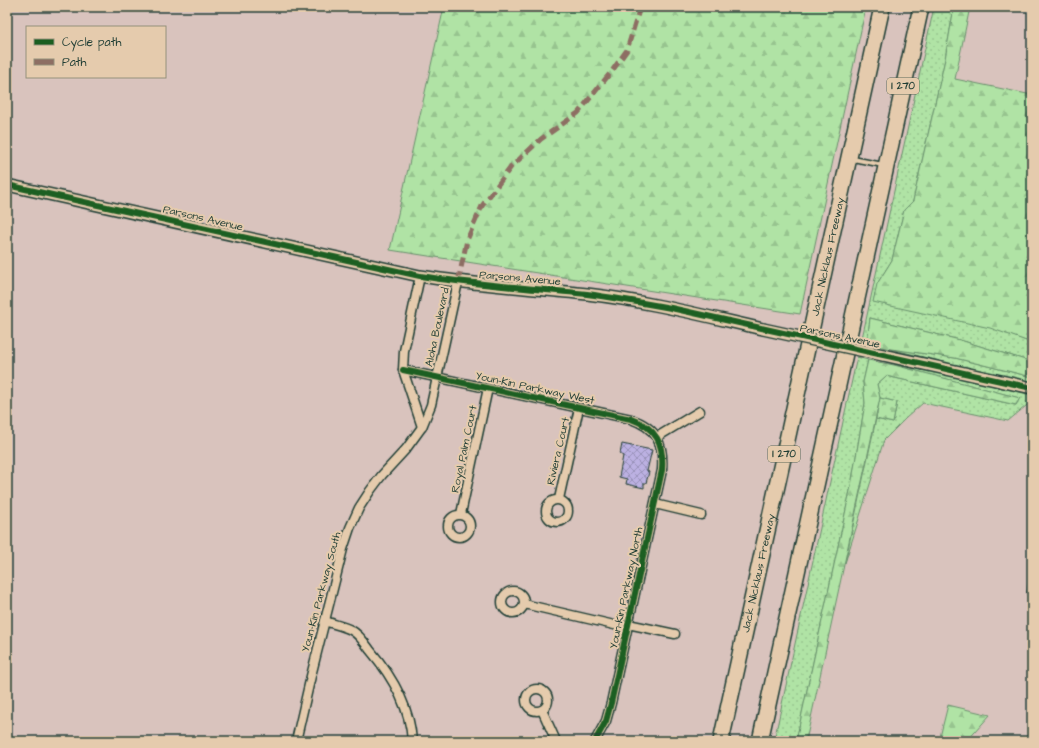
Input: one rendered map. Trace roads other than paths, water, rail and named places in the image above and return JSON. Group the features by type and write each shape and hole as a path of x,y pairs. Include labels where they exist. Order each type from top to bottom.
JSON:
{"highway":[{"name":"Jack Nicklaus Freeway","path":"721,741 882,7"},
{"name":"I 270","path":"760,741 921,7"}],"street":[{"name":"Parsons Avenue","path":"7,185 420,276 458,282 607,297 671,308 1032,388"},
{"path":"420,276 404,351 403,370 422,427"},
{"name":"Aloha Boulevard","path":"437,377 458,282"},
{"name":"Youn-Kin Parkway West","path":"403,370 639,422 646,426 657,437"},
{"name":"Youn-Kin Parkway South","path":"296,741 343,549 350,528 359,508 370,491 406,449 422,427 431,405 437,377"},
{"name":"Royal Palm Court","path":"461,514 488,388"},
{"name":"Riviera Court","path":"559,500 579,408"},
{"path":"657,437 700,411"},
{"name":"Youn-Kin Parkway North","path":"595,741 606,721 662,470 663,462 660,444 657,437"},
{"path":"655,504 701,515"},
{"path":"524,604 628,626 675,634"},
{"path":"325,621 352,631 359,636 388,672 397,687 406,709 412,741"},
{"path":"542,710 556,741"}],"lane":[{"path":"848,158 886,166"},
{"path":"1030,592 1032,580"}]}
